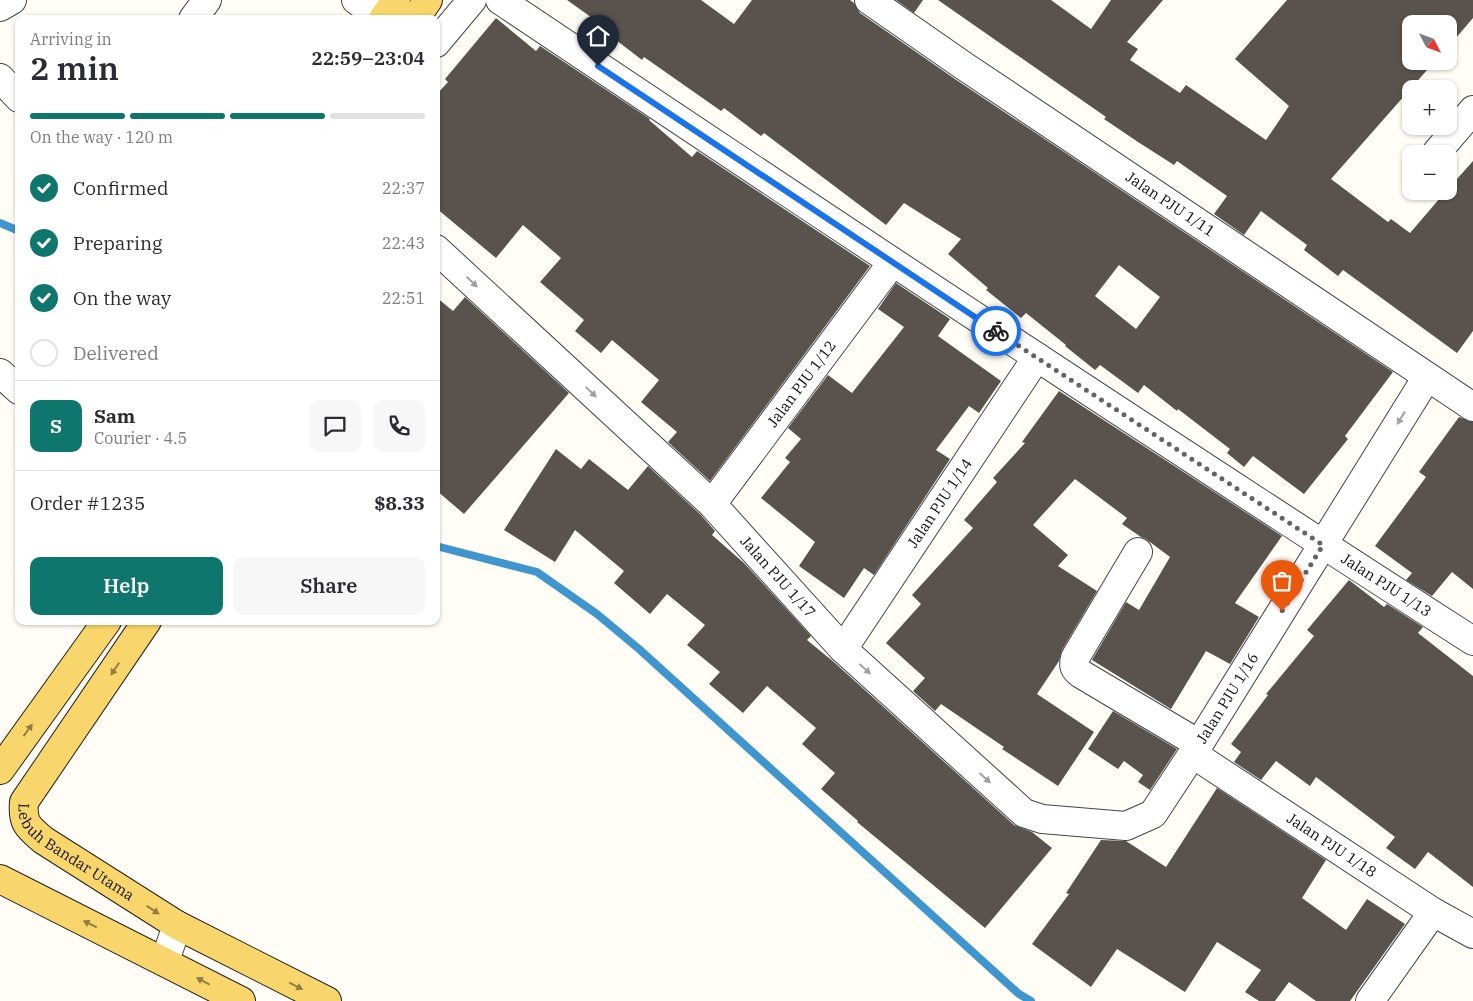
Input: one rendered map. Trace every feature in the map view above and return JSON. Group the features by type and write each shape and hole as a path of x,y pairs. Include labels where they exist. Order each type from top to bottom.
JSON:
{"main road":[{"path":"385,15 396,0"},
{"path":"418,15 428,0"},
{"path":"0,770 104,625"},
{"name":"Lebuh Bandar Utama","path":"140,625 24,802 23,813 25,823 43,840 177,926 327,1001"},
{"path":"0,879 241,1001"}],"street":[{"path":"0,7 12,0"},
{"path":"196,15 207,0"},
{"path":"356,0 377,15"},
{"path":"440,38 472,0"},
{"name":"Jalan PJU 1/13","path":"500,0 892,263 1473,641"},
{"name":"Jalan PJU 1/11","path":"869,0 1473,407"},
{"path":"0,78 15,94"},
{"path":"1443,145 1473,110"},
{"name":"Jalan PJU 1/17","path":"440,252 712,504 843,649 1024,813 1042,820 1126,826 1153,814"},
{"name":"Jalan PJU 1/12","path":"712,504 892,263"},
{"name":"Jalan PJU 1/14","path":"843,649 1037,357"},
{"path":"0,374 15,387"},
{"name":"Jalan PJU 1/16","path":"1153,814 1196,749 1427,377"},
{"name":"Jalan PJU 1/18","path":"1138,552 1075,658 1074,668 1196,749 1433,912 1473,934"},
{"path":"1370,1001 1433,912"},
{"path":"165,962 177,926"}],"building":[{"path":"567,0 701,0 734,24 752,0 850,0 860,13 955,79 1393,372 1345,436 1348,439 1304,494 1253,456 1244,467 1227,453 1230,449 1144,385 1138,393 1100,365 1095,370 1026,313 1021,318 986,290 988,288 948,254 961,239 904,203 886,225 764,133 761,136 724,108 721,111 644,57 642,60 607,33 609,30","holes":["1119,265 1160,297 1136,329 1095,296"]},
{"path":"896,0 923,0 914,13"},
{"path":"938,0 1051,0 1091,29 1111,0 1163,0 1127,42 1138,49 1130,60 1180,93 1186,85 1266,140 1289,106 1235,59 1287,0 1473,0 1473,18 1458,36 1458,15 1402,15 1402,70 1427,70 1418,80 1402,80 1402,98 1331,179 1388,222 1391,219 1410,233 1438,200 1457,200 1457,179 1473,161 1473,331 1457,353 1343,270 1338,276 1304,250 1307,245 1261,211 1244,235 1214,214 1227,196 1177,161 1174,165 1138,142 1104,119 1106,117"},
{"path":"496,18 536,51 540,46 650,119 692,157 697,151 870,266 710,481 668,442 677,432 641,402 659,380 612,340 601,353 575,331 584,320 540,282 561,258 523,225 496,258 440,211 440,91 448,82 445,79"},
{"path":"896,283 950,319 938,336 1001,381 979,413 969,406 936,450 950,459 874,575 864,568 844,598 799,566 815,542 761,498 790,462 785,458 801,439 788,428 828,375 852,393 904,327 878,309"},
{"path":"465,297 569,393 464,514 440,493 440,300 453,311"},
{"path":"1059,391 1282,536 1235,603 1259,617 1230,664 1206,651 1171,709 1092,660 1126,602 1139,610 1170,557 1122,524 1127,518 1075,479 1033,525 1068,555 1058,566 1097,591 1062,650 1059,661 1037,694 1094,732 1058,786 1002,749 1004,747 941,704 935,711 913,691 925,678 886,643 921,604 912,595 973,528 964,520 997,482 993,478 1025,443 1022,442"},
{"path":"1459,417 1473,422 1473,589 1452,572 1432,596 1406,580 1412,573 1375,546 1426,477 1419,472"},
{"path":"556,449 581,469 589,459 628,490 648,466 701,515 715,531 712,535 744,563 811,636 807,640 835,663 1014,825 1032,832 1052,848 985,928 857,822 821,789 835,773 802,744 816,728 767,686 743,713 709,684 720,672 687,645 705,625 667,594 650,614 614,583 624,571 575,530 555,562 504,530"},
{"path":"1349,580 1384,607 1387,604 1423,627 1418,633 1473,676 1473,887 1428,852 1415,869 1386,848 1395,837 1316,777 1310,786 1276,761 1261,780 1234,762 1241,752 1231,744 1268,695 1266,694 1314,636 1307,630"},
{"path":"1113,711 1177,749 1150,790 1138,782 1143,775 1124,761 1118,769 1088,749"},
{"path":"1217,788 1326,860 1302,898 1346,930 1367,899 1405,924 1350,1001 1316,1001 1289,982 1275,1001 1259,1001 1245,992 1261,970 1217,942 1185,992 1117,949 1091,987 1032,944 1069,894 1066,893 1101,840 1126,841 1166,867"}],"waterway":[{"path":"0,223 15,229"},
{"path":"440,547 537,572 597,614 639,649 1019,994 1031,1001"}],"way so far":[{"path":"996,331 1323,545 1282,611"}],"route":[{"path":"598,66 996,331"}]}
